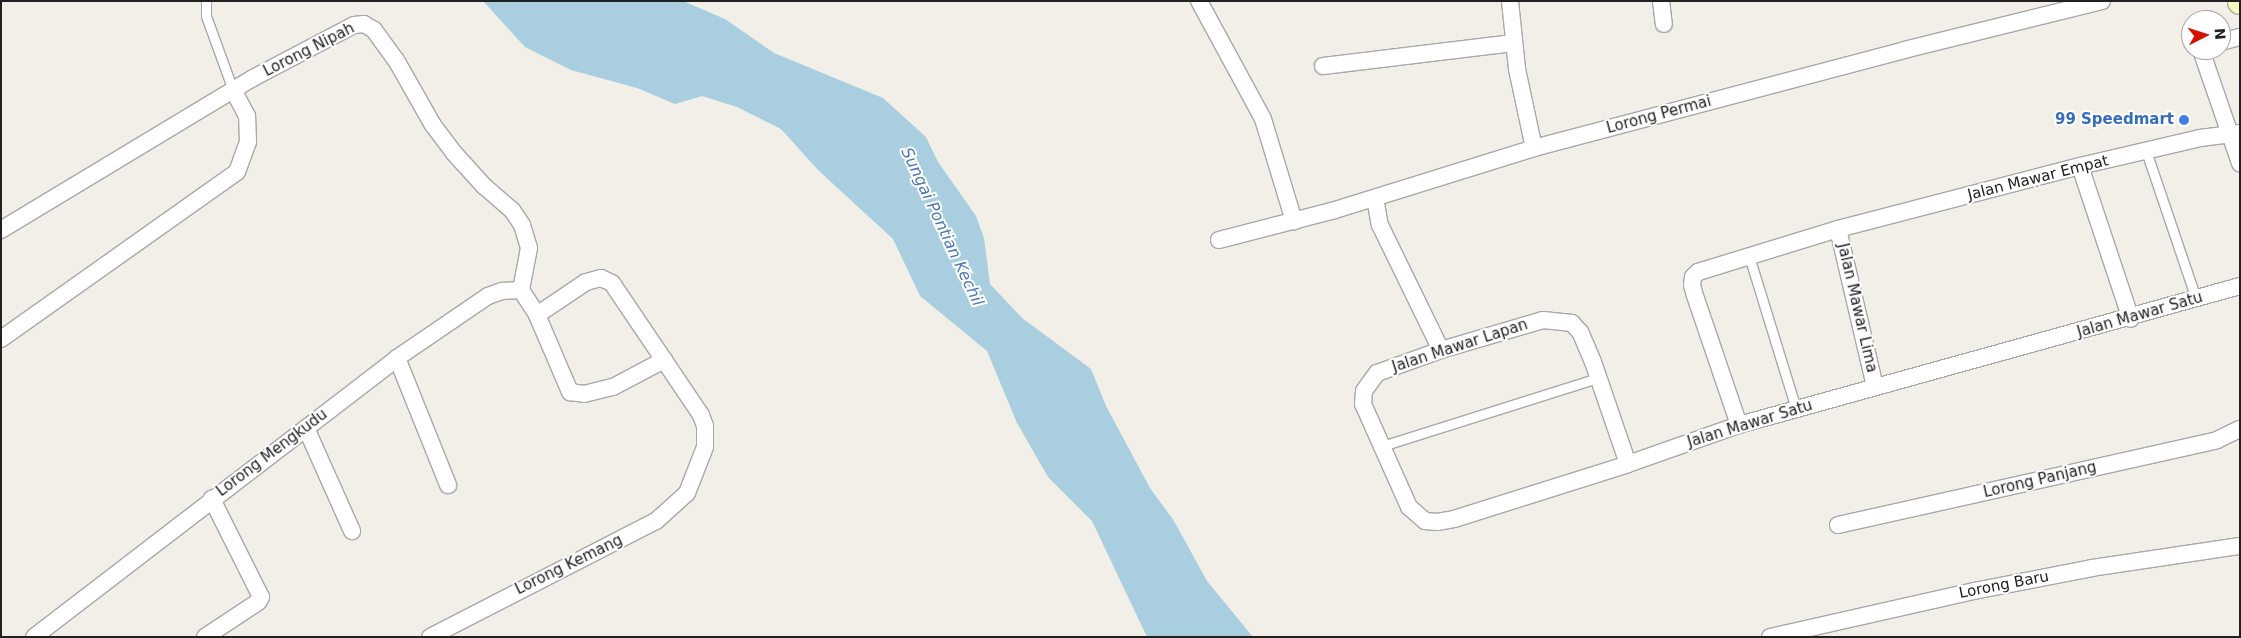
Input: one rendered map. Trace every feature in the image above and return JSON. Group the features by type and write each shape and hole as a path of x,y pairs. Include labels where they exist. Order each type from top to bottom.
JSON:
{"street":[{"path":"1199,1 1263,119 1294,221"},
{"path":"1510,1 1514,43 1534,148"},
{"path":"1661,1 1664,24"},
{"name":"Lorong Permai","path":"1219,240 1375,198 1534,148 1904,50 2102,1"},
{"name":"Lorong Nipah","path":"1,230 232,90 354,25 364,24 374,30 454,153 522,225 529,248 521,290"},
{"path":"1323,66 1514,43"},
{"path":"2205,60 2234,134 2240,163"},
{"path":"1,338 236,172 248,142 246,116 232,90"},
{"name":"Jalan Mawar Empat","path":"1739,425 1692,285 1693,277 1698,272 1838,229 2080,166 2200,138 2234,134"},
{"path":"2080,166 2131,319"},
{"path":"1375,198 1380,225 1441,350"},
{"name":"Jalan Mawar Lima","path":"1838,229 1875,387"},
{"name":"Lorong Kemang","path":"430,637 656,521 680,501 693,478 705,447 705,426 664,360 612,283 594,278 537,315"},
{"name":"Jalan Mawar Satu","path":"1377,373 1364,391 1363,404 1409,507 1425,521 1437,522 1628,464 1739,425 2131,319 2240,286"},
{"path":"521,290 537,315 570,392 584,394 613,387 664,360"},
{"name":"Lorong Mengkudu","path":"34,637 397,358 488,296 502,291 521,290"},
{"name":"Jalan Mawar Lapan","path":"1377,373 1441,350 1543,320 1572,323 1580,332 1598,378"},
{"path":"397,358 448,485"},
{"path":"1598,378 1628,464"},
{"path":"306,428 352,531"},
{"name":"Lorong Panjang","path":"1838,525 2217,440 2240,429"},
{"path":"205,637 258,602 261,597 212,499"},
{"name":"Lorong Baru","path":"1770,637 1974,591 2092,568 2240,546"}],"lane":[{"path":"206,1 206,16 232,90"},
{"path":"2146,152 2196,299"},
{"path":"1750,256 1796,409"},
{"path":"1382,446 1598,378"}],"water":[{"name":"Sungai Pontian Kechil","path":"483,1 683,1 725,19 774,53 883,98 926,137 938,162 976,216 984,238 990,284 1022,318 1091,369 1106,406 1150,488 1174,521 1207,581 1253,637 1147,637 1092,521 1048,477 1017,423 987,351 920,296 893,239 818,170 781,129 737,107 702,96 675,104 637,88 571,70 525,47"}],"place":[{"name":"99 Speedmart","path":"2184,120"}]}
